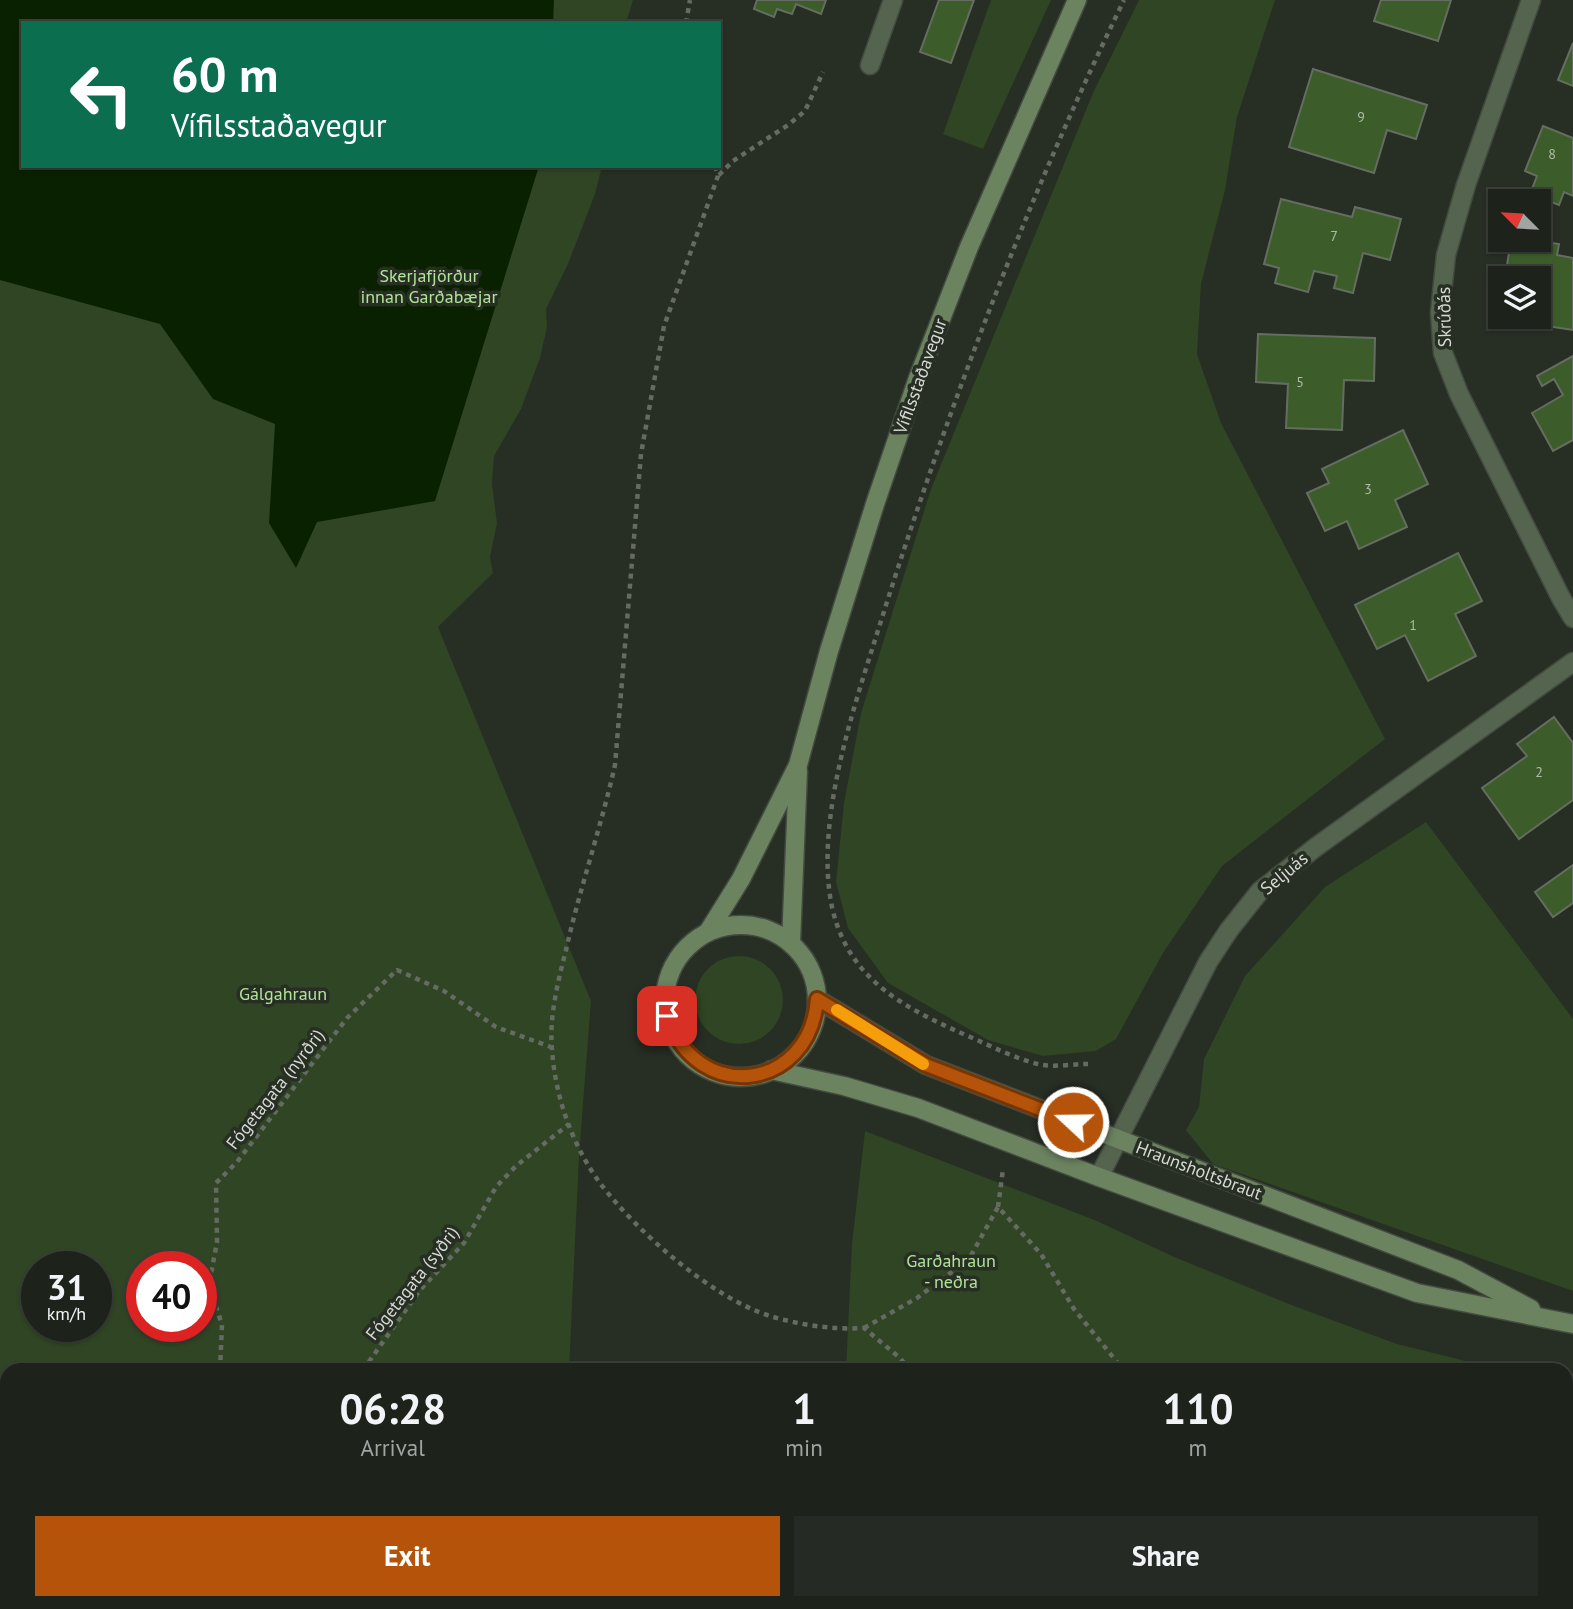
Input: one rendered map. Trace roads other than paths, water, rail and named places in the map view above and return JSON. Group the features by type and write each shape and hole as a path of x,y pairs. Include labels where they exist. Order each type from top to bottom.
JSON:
{"street":[{"path":"870,65 893,0"},
{"name":"Vífilsstaðavegur","path":"708,932 741,879 798,765 829,651 918,378 969,247 1077,0"},
{"name":"Skrúðás","path":"1531,0 1466,185 1446,255 1440,312 1443,353 1459,394 1573,618"},
{"name":"Seljuás","path":"1099,1177 1208,962 1228,930 1261,891 1316,846 1573,662"},
{"name":"Vífilsstaðavegur","path":"790,943 798,765"},
{"name":"Vífilsstaðavegur","path":"725,926 760,927 776,933 790,943 805,958 814,978 817,999 816,1017 810,1034 800,1049 787,1061 755,1075 738,1076 714,1071 692,1058 672,1032 667,1016 668,983 682,953 708,932 725,926"},
{"name":"Hraunsholtsbraut","path":"817,999 926,1065 1458,1270 1546,1317"},
{"name":"Vífilsstaðavegur","path":"771,1070 844,1086 918,1108"},
{"name":"Hraunsholtsbraut","path":"918,1108 1417,1293 1573,1324"}],"park label":[{"name":"Skerjafjörður innan Garðabæjar","path":"429,285"},
{"name":"Gálgahraun","path":"283,993"},
{"name":"Garðahraun - neðra","path":"951,1270"}]}
